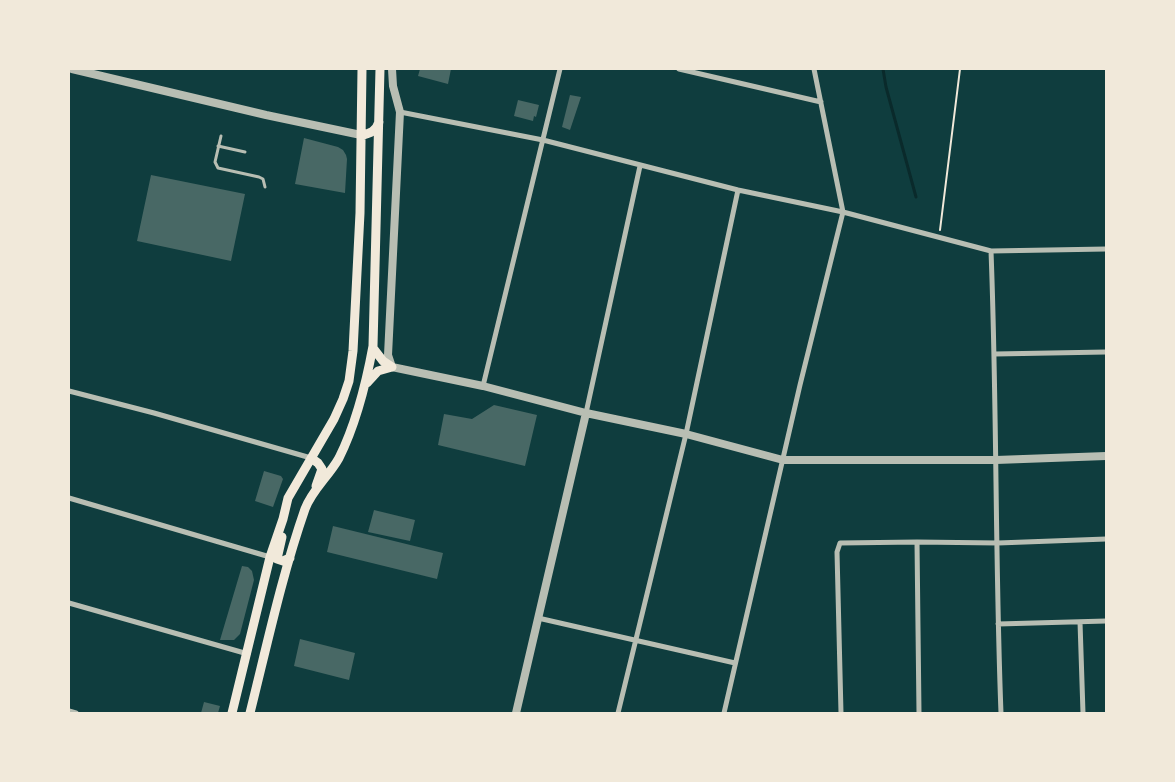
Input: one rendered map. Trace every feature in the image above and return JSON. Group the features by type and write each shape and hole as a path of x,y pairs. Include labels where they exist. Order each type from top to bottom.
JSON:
{"main road":[{"path":"232,713 248,654 270,557 288,498 326,435 344,399 350,373 353,350 360,213 362,69"},
{"path":"366,385 373,348 380,69"},
{"path":"361,134 375,130 379,120"},
{"path":"373,348 383,361 392,367"},
{"path":"308,502 340,456 369,378 378,371 392,367"},
{"path":"250,713 290,558 308,502 322,472 321,465 311,458"},
{"path":"283,519 283,530 277,559 283,561 290,558"}],"street":[{"path":"72,69 92,71 266,115 361,134"},
{"path":"392,69 393,86 400,112 388,355 392,367 483,386 586,413 686,434 783,460 996,460 1106,456"},
{"path":"483,386 560,69"},
{"path":"679,69 821,102"},
{"path":"724,713 734,663 800,385 843,212 814,69"},
{"path":"400,112 543,140 738,190 843,212 992,251 1106,249"},
{"path":"516,713 586,413 640,166"},
{"path":"618,713 686,434 738,190"},
{"path":"992,251 1001,713"},
{"path":"995,354 1106,352"},
{"path":"69,391 311,458"},
{"path":"69,498 270,557"},
{"path":"841,713 837,552 840,543 998,543 1106,539"},
{"path":"917,542 919,713"},
{"path":"69,603 248,654"},
{"path":"538,618 734,663"},
{"path":"998,624 1106,621"},
{"path":"1080,622 1083,713"},
{"path":"69,711 76,713"}],"lane":[{"path":"221,136 215,162 218,168 259,177 265,183 265,187"},
{"path":"218,146 245,152"}],"path":[{"path":"938,236 960,69"}],"building":[{"path":"420,69 451,69 448,84 418,76"},
{"path":"570,95 581,97 570,130 562,127"},
{"path":"518,100 539,105 533,121 514,116"},
{"path":"304,138 343,150 347,159 345,193 295,184"},
{"path":"151,175 245,194 231,261 137,241"},
{"path":"494,405 537,415 525,466 438,445 444,414 472,419"},
{"path":"264,471 281,476 283,479 273,507 255,501"},
{"path":"374,510 415,520 410,541 368,532"},
{"path":"333,526 443,553 437,579 327,552"},
{"path":"242,566 248,567 252,571 254,580 240,634 234,640 220,640"},
{"path":"300,639 355,653 349,680 294,666"},
{"path":"204,702 220,706 218,713 201,713"}],"waterway":[{"path":"883,69 886,87 916,197"}]}
